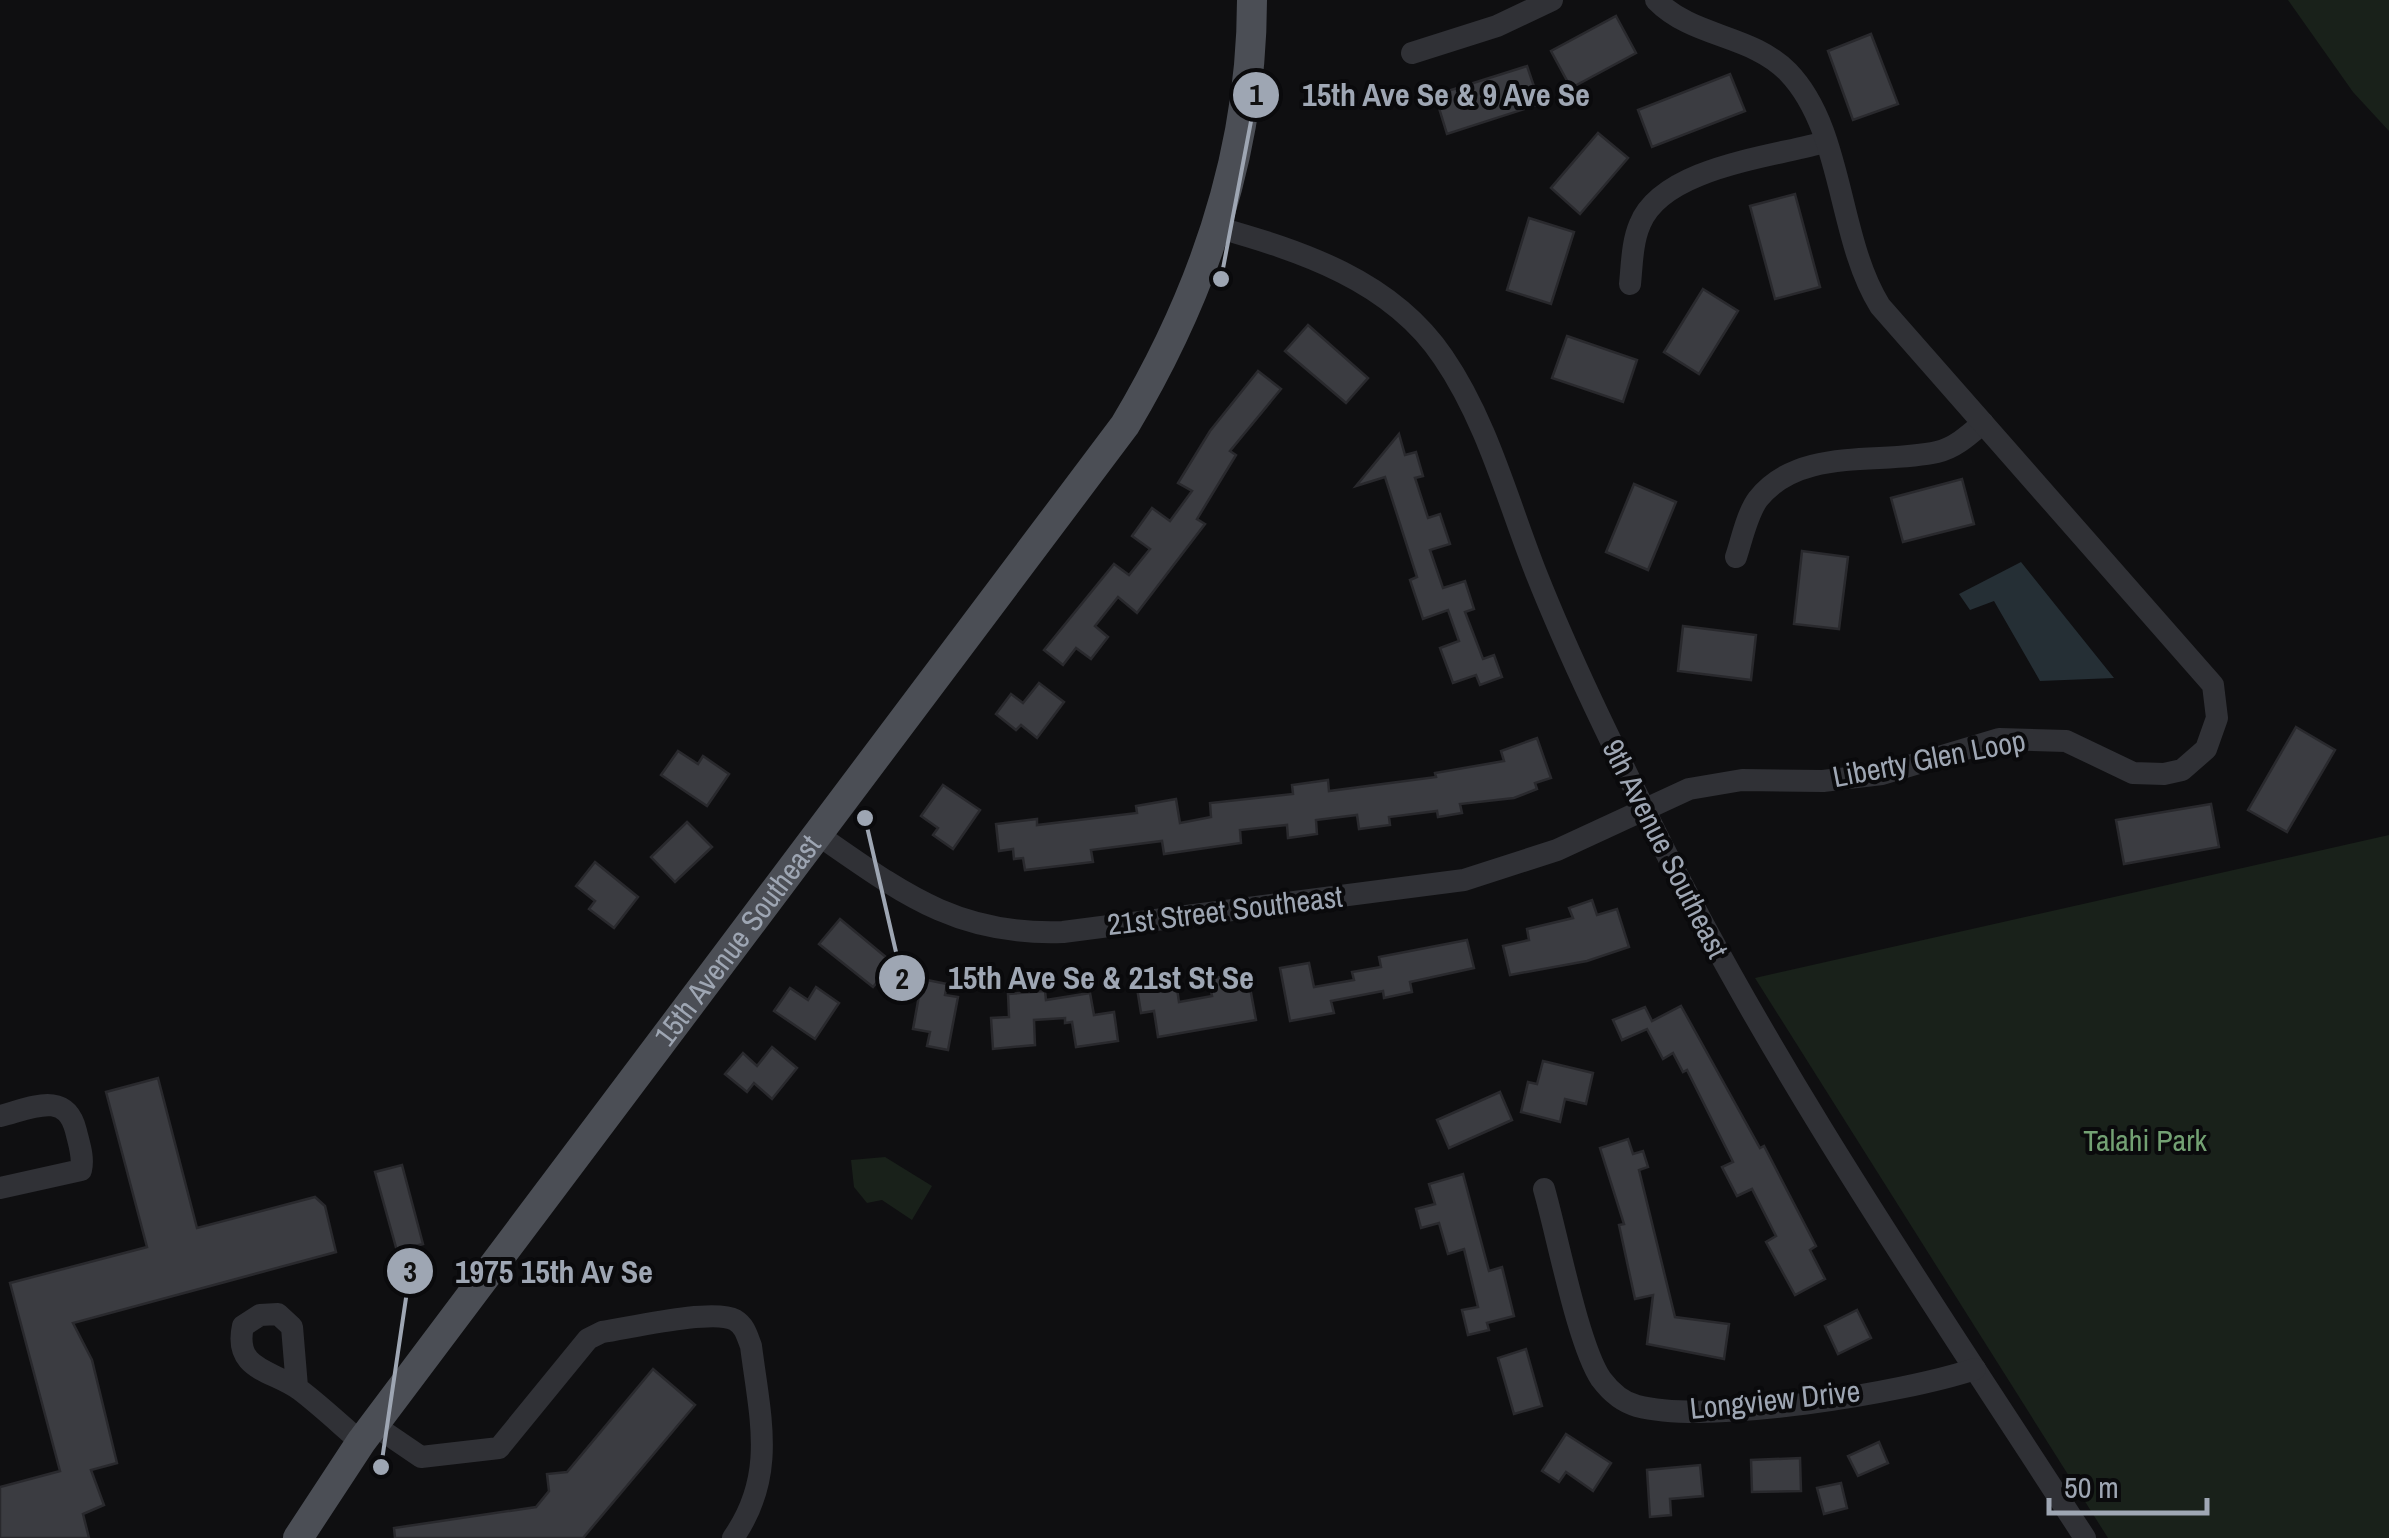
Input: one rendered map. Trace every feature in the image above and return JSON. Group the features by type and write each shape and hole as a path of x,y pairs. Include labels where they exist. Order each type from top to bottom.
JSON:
{"main road":[{"name":"15th Avenue Southeast","path":"298,1538 368,1434 1124,425 1182,324 1216,227 1245,98 1252,0"}],"street":[{"path":"1412,53 1497,26 1552,0"},
{"name":"Liberty Glen Loop","path":"1644,808 1718,782 1823,781 1882,774 1998,739 2066,742 2133,774 2182,770 2206,749 2214,732 2218,702 2203,670 1880,306 1866,284 1825,142 1806,94 1772,58 1730,36 1683,21 1656,0"},
{"path":"1630,284 1638,227 1659,198 1728,165 1825,142"},
{"name":"9th Avenue Southeast","path":"1216,227 1300,253 1370,287 1408,316 1443,357 1472,409 1570,657 1740,997 2085,1538"},
{"path":"1736,557 1756,501 1784,477 1841,460 1937,452 1960,442 1983,423"},
{"name":"21st Street Southeast","path":"818,834 930,909 958,921 1027,933 1464,880 1543,856 1644,808"},
{"path":"0,1116 56,1103 66,1106 72,1114 83,1161 81,1170 0,1188"},
{"name":"Longview Drive","path":"1544,1189 1592,1362 1615,1394 1633,1405 1682,1410 1747,1409 1944,1380 1976,1369"},
{"path":"297,1387 368,1434 421,1458 499,1448 588,1339 602,1332 713,1316 733,1318 745,1329 751,1346 764,1464 757,1497 733,1538"}],"green space":[{"path":"2288,0 2389,0 2389,131 2353,92"},
{"name":"Talahi Park","path":"2389,835 2389,1538 2108,1538 1755,978"},
{"path":"885,1157 932,1186 912,1220 882,1200 867,1203 854,1187 851,1160"}],"shaded area":[{"path":"2021,562 2114,678 2040,681 1994,601 1970,610 1959,594"}],"building":[{"path":"1616,16 1636,53 1571,88 1551,51"},
{"path":"1871,34 1898,104 1853,120 1828,51"},
{"path":"1527,66 1540,104 1447,134 1435,95"},
{"path":"1730,74 1745,111 1652,147 1638,110"},
{"path":"1598,133 1628,158 1580,214 1551,188"},
{"path":"1795,194 1820,287 1775,299 1750,206"},
{"path":"1529,218 1574,232 1551,304 1507,290"},
{"path":"1703,289 1738,311 1699,374 1664,352"},
{"path":"1308,325 1368,378 1346,403 1285,351"},
{"path":"1567,336 1637,360 1623,402 1552,378"},
{"path":"1258,371 1281,389 1230,451 1236,455 1197,519 1205,524 1137,613 1118,597 1095,626 1108,637 1091,659 1076,648 1063,665 1044,650 1114,564 1129,575 1150,549 1132,536 1152,508 1170,521 1192,491 1178,483 1210,431"},
{"path":"1399,434 1405,455 1416,452 1423,476 1415,478 1428,518 1440,514 1450,544 1430,550 1443,588 1465,581 1474,609 1465,612 1483,659 1494,655 1502,677 1480,685 1476,675 1453,683 1440,648 1459,641 1448,610 1423,619 1410,580 1417,577 1385,477 1356,486"},
{"path":"1962,479 1974,524 1903,542 1891,498"},
{"path":"1634,484 1676,502 1648,570 1606,552"},
{"path":"1802,551 1848,557 1839,629 1794,624"},
{"path":"1683,626 1756,635 1751,680 1678,671"},
{"path":"1039,683 1064,702 1037,738 1021,725 1016,730 996,714 1011,694 1023,703"},
{"path":"2296,727 2335,750 2287,832 2248,810"},
{"path":"1537,738 1551,778 1535,783 1537,789 1514,798 1460,804 1462,813 1438,817 1437,811 1389,817 1390,825 1359,829 1357,815 1316,820 1317,834 1288,838 1287,825 1240,830 1241,843 1164,854 1162,841 1091,850 1093,862 1025,870 1023,858 1014,859 1013,849 999,851 996,824 1037,819 1037,825 1137,813 1136,806 1176,799 1180,823 1211,817 1210,803 1293,794 1292,785 1328,780 1329,791 1436,777 1435,773 1504,761 1501,751"},
{"path":"678,751 698,764 703,756 729,774 707,806 661,775"},
{"path":"943,785 980,810 953,849 933,835 938,828 921,816"},
{"path":"2211,804 2219,847 2124,864 2116,820"},
{"path":"687,822 712,847 675,882 651,857"},
{"path":"595,862 638,897 614,928 589,909 595,901 576,886"},
{"path":"1592,900 1597,915 1617,909 1629,947 1587,961 1510,975 1503,946 1529,940 1527,929 1573,918 1569,908"},
{"path":"840,919 893,963 873,987 819,944"},
{"path":"1467,940 1474,968 1410,982 1412,992 1384,998 1383,991 1331,1001 1334,1013 1290,1021 1280,968 1309,963 1314,987 1354,980 1352,972 1381,967 1379,957"},
{"path":"1237,974 1239,984 1249,982 1256,1020 1158,1037 1154,1011 1141,1013 1137,988 1176,982 1179,1002 1212,996 1208,979"},
{"path":"922,979 947,984 945,995 958,997 948,1050 927,1046 930,1032 913,1029"},
{"path":"816,987 839,1003 815,1039 774,1011 790,988 808,1000"},
{"path":"1045,991 1046,1000 1090,993 1094,1015 1114,1012 1118,1041 1076,1047 1072,1022 1065,1023 1065,1018 1034,1020 1035,1045 993,1049 991,1018 1009,1017 1008,994"},
{"path":"1681,1006 1760,1148 1764,1146 1816,1246 1810,1250 1825,1279 1795,1295 1766,1242 1776,1236 1752,1189 1737,1196 1722,1167 1733,1162 1687,1070 1683,1072 1673,1053 1663,1059 1647,1029 1622,1040 1613,1020 1645,1007 1652,1021"},
{"path":"772,1047 797,1068 772,1099 754,1083 747,1092 725,1074 743,1053 757,1066"},
{"path":"1543,1061 1593,1073 1586,1104 1565,1099 1560,1122 1521,1112 1528,1082 1537,1084"},
{"path":"158,1078 197,1228 315,1197 325,1206 336,1252 73,1323 92,1360 117,1463 91,1470 104,1505 83,1514 89,1538 0,1538 0,1487 60,1471 10,1283 147,1247 106,1092"},
{"path":"1500,1092 1512,1120 1449,1148 1437,1120"},
{"path":"1628,1139 1633,1154 1643,1151 1648,1167 1639,1170 1675,1317 1729,1324 1724,1359 1647,1344 1653,1295 1635,1299 1619,1225 1624,1224 1600,1148"},
{"path":"402,1165 423,1244 397,1251 375,1172"},
{"path":"1463,1174 1489,1271 1502,1267 1514,1316 1487,1323 1489,1330 1468,1335 1462,1310 1478,1307 1464,1249 1448,1254 1439,1223 1421,1228 1416,1209 1435,1204 1429,1184"},
{"path":"1857,1310 1871,1338 1838,1354 1825,1326"},
{"path":"1526,1349 1542,1406 1514,1414 1498,1358"},
{"path":"653,1369 695,1405 583,1538 395,1538 394,1528 536,1507 549,1491 547,1474 567,1472"},
{"path":"1566,1434 1611,1463 1593,1491 1566,1472 1559,1482 1542,1471"},
{"path":"1879,1442 1888,1463 1858,1476 1848,1456"},
{"path":"1800,1458 1801,1491 1752,1492 1751,1460"},
{"path":"1700,1465 1703,1496 1670,1499 1671,1515 1650,1517 1647,1470"},
{"path":"1841,1483 1847,1508 1824,1514 1817,1488"}],"place":[{"name":"15th Ave Se & 9 Ave Se","path":"1221,279"},
{"name":"15th Ave Se & 21st St Se","path":"865,818"},
{"name":"1975 15th Av Se","path":"381,1467"}]}
